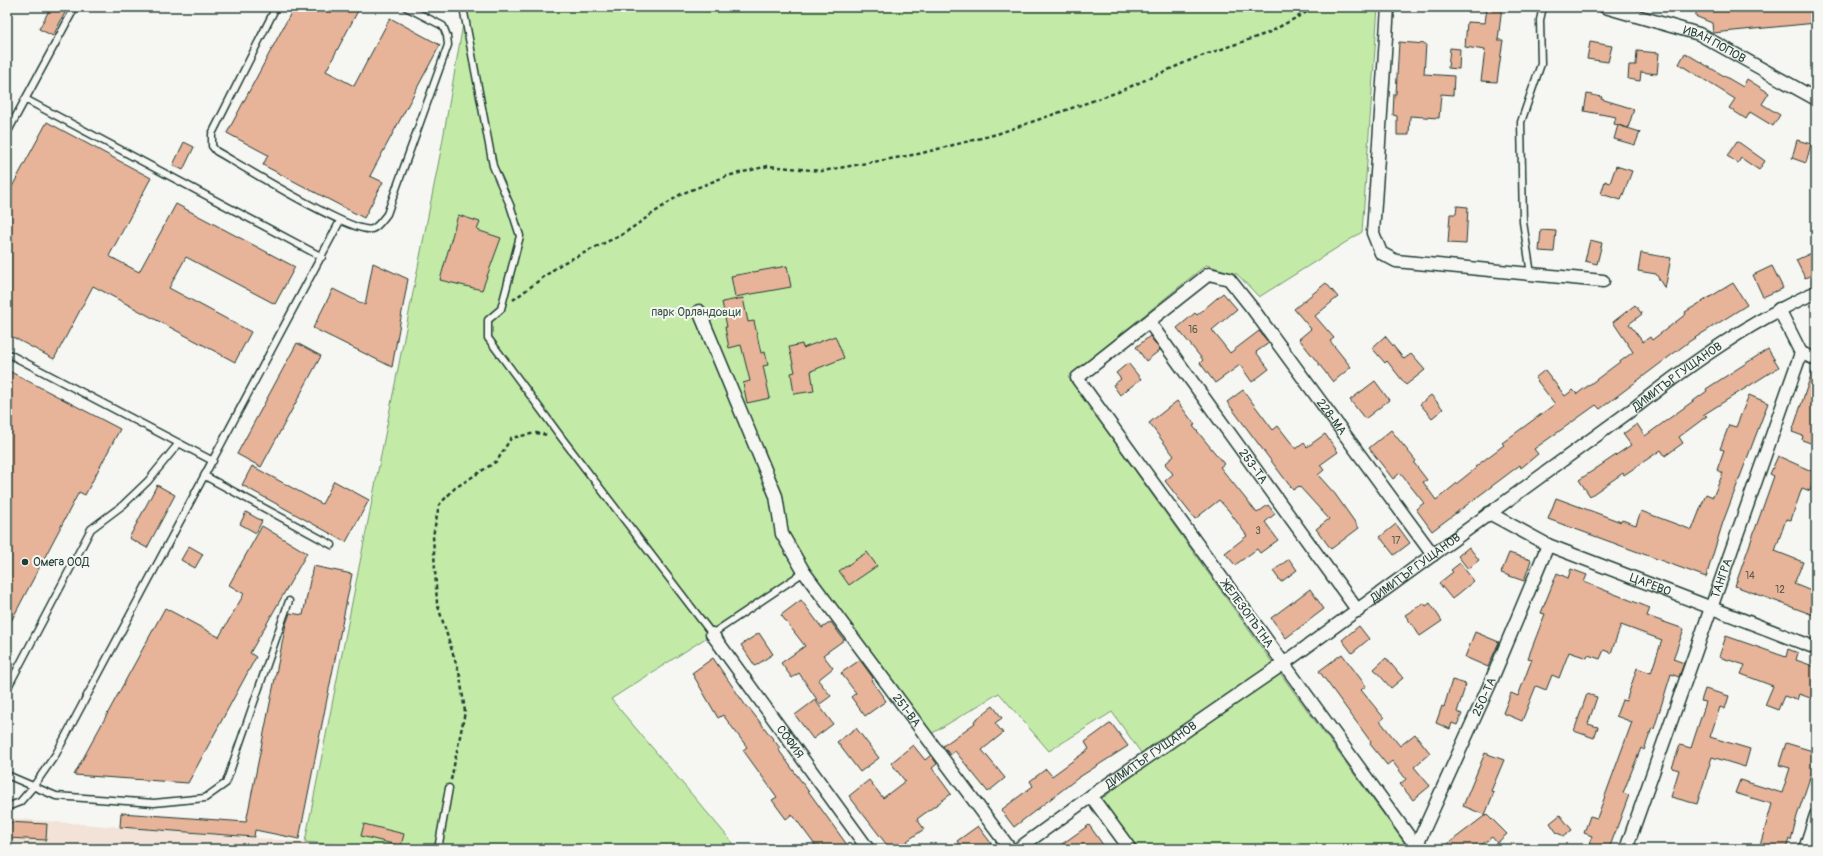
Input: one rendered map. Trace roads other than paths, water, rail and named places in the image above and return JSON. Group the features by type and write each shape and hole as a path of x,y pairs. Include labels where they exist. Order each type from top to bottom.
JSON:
{"street":[{"path":"1388,7 1373,233 1381,253 1396,261 1603,281"},
{"name":"ИВАН ПОПОВ","path":"1605,7 1699,34 1816,99"},
{"name":"228-МА","path":"1149,322 1210,274 1229,279 1252,308 1433,555"},
{"name":"ДИМИТЪР ГУЩАНОВ","path":"1018,849 1091,796 1283,664 1358,610 1637,406 1688,366 1779,309 1816,292"},
{"path":"1779,309 1801,353 1816,359"},
{"name":"251-ВА","path":"699,311 776,496 782,534 804,572 1010,849"},
{"name":"ЖЕЛЕЗОПЪТНА","path":"1149,322 1077,378 1417,848"},
{"name":"253-ТА","path":"1149,322 1358,610"},
{"name":"ТАНГРА","path":"1626,849 1710,607 1801,353"},
{"name":"ЦАРЕВО","path":"1489,513 1548,545 1816,648"},
{"name":"250-ТА","path":"1417,848 1489,686 1548,545"},
{"name":"СОФИЯ","path":"712,634 868,849"},
{"path":"1091,796 1130,849"},
{"path":"1805,849 1816,815"}],"lane":[{"path":"7,133 75,7"},
{"path":"276,7 212,134 212,146 216,151 340,221 363,229 372,229 380,223 387,214 448,45 447,36 443,26 406,7"},
{"path":"463,7 493,166 510,205 520,236 501,308 488,320 488,338 561,437 712,634 804,572"},
{"path":"1531,274 1523,222 1522,122 1541,64 1540,20 1543,7"},
{"path":"25,99 322,257"},
{"path":"7,807 20,802 33,788 56,754 340,221"},
{"path":"7,352 213,461"},
{"path":"8,687 91,528 123,505 148,481 179,443"},
{"path":"205,476 332,545"},
{"path":"7,775 33,788 56,796 154,803 205,798 226,782 289,601"},
{"path":"438,849 449,788"}],"place":[{"name":"Омега ООД","path":"25,562"}],"park label":[{"name":"парк Орландовци","path":"696,312"}]}
